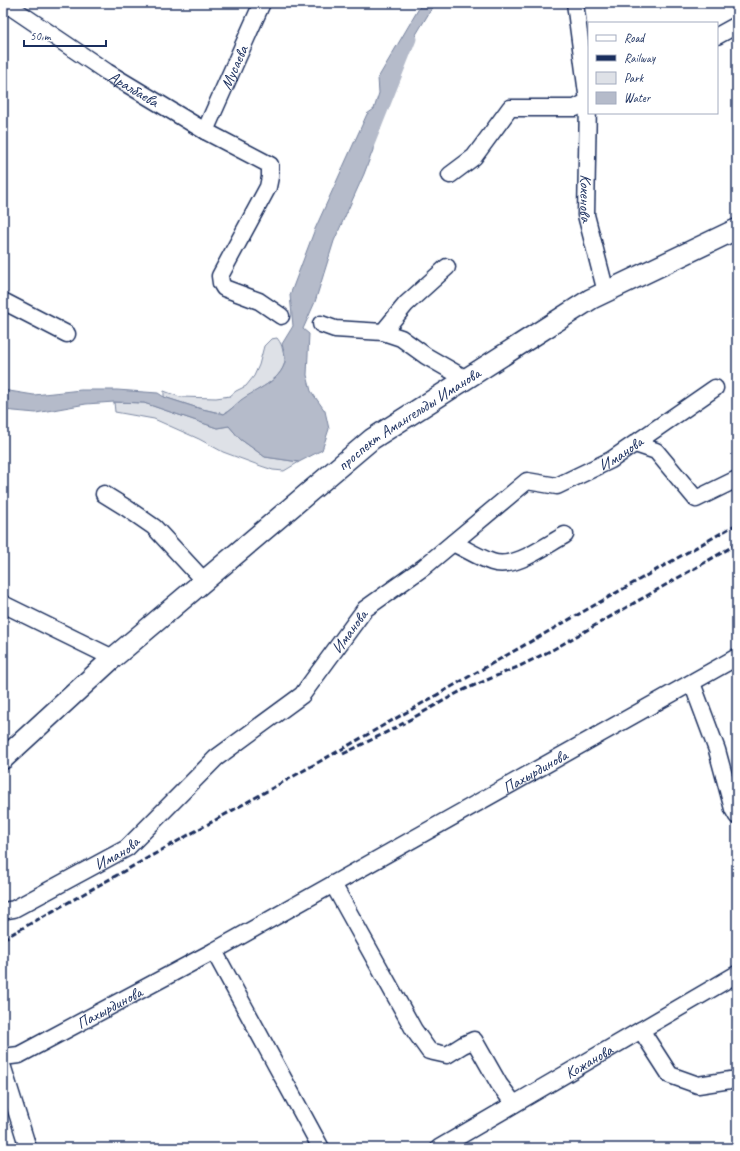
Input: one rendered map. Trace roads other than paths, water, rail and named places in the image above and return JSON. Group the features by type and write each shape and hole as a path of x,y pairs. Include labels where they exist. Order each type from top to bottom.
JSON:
{"main road":[{"name":"проспект Амангельды Иманова","path":"113,658 372,439 591,299 737,229"},
{"path":"3,759 113,658"}],"street":[{"name":"Аралбаева","path":"5,3 107,72 205,131 270,165 268,187 220,276 221,283 224,288 259,301 281,316"},
{"name":"Мусаева","path":"205,131 262,3"},
{"name":"Кокенова","path":"575,3 588,94"},
{"path":"718,35 737,25"},
{"path":"450,175 474,157 510,108 576,108 588,102"},
{"name":"Кокенова","path":"589,114 586,215 606,292"},
{"path":"382,332 406,304 447,267"},
{"path":"3,301 67,334"},
{"path":"321,324 335,329 382,332 401,338 426,356 466,379"},
{"name":"Иманова","path":"3,911 14,909 127,848 216,758 302,695 365,609 424,567 527,481 557,486 611,460 715,388"},
{"path":"635,444 656,451 696,499 737,480"},
{"path":"104,494 154,527 204,581"},
{"path":"453,543 493,562 508,562 520,560 565,535"},
{"path":"3,604 113,658"},
{"name":"Пахырдинова","path":"3,1057 19,1055 214,951 737,657"},
{"path":"692,683 717,750 733,809 737,816"},
{"path":"333,884 414,1030 429,1051 447,1055 474,1040 500,1084 514,1104"},
{"path":"214,951 321,1148"},
{"name":"Кожанова","path":"439,1148 737,974"},
{"path":"641,1030 670,1075 698,1085 737,1080"},
{"path":"3,1068 28,1148"}],"water":[{"path":"422,3 435,3 396,68 386,90 375,125 373,150 334,241 315,302 303,329 309,334 307,375 311,391 325,411 329,429 322,450 299,462 265,457 240,439 229,426 217,428 144,403 114,402 86,404 36,413 3,410 3,390 34,395 81,390 117,390 158,393 164,397 198,408 224,414 241,400 273,380 282,369 285,362 282,344 293,326 290,295 315,229 367,114 374,109 379,93 378,78"}],"waterway":[{"path":"369,144 411,39"}],"railway":[{"path":"3,939 342,749 737,524"},
{"path":"343,754 393,729 461,691 520,666 554,649 737,544"}]}
